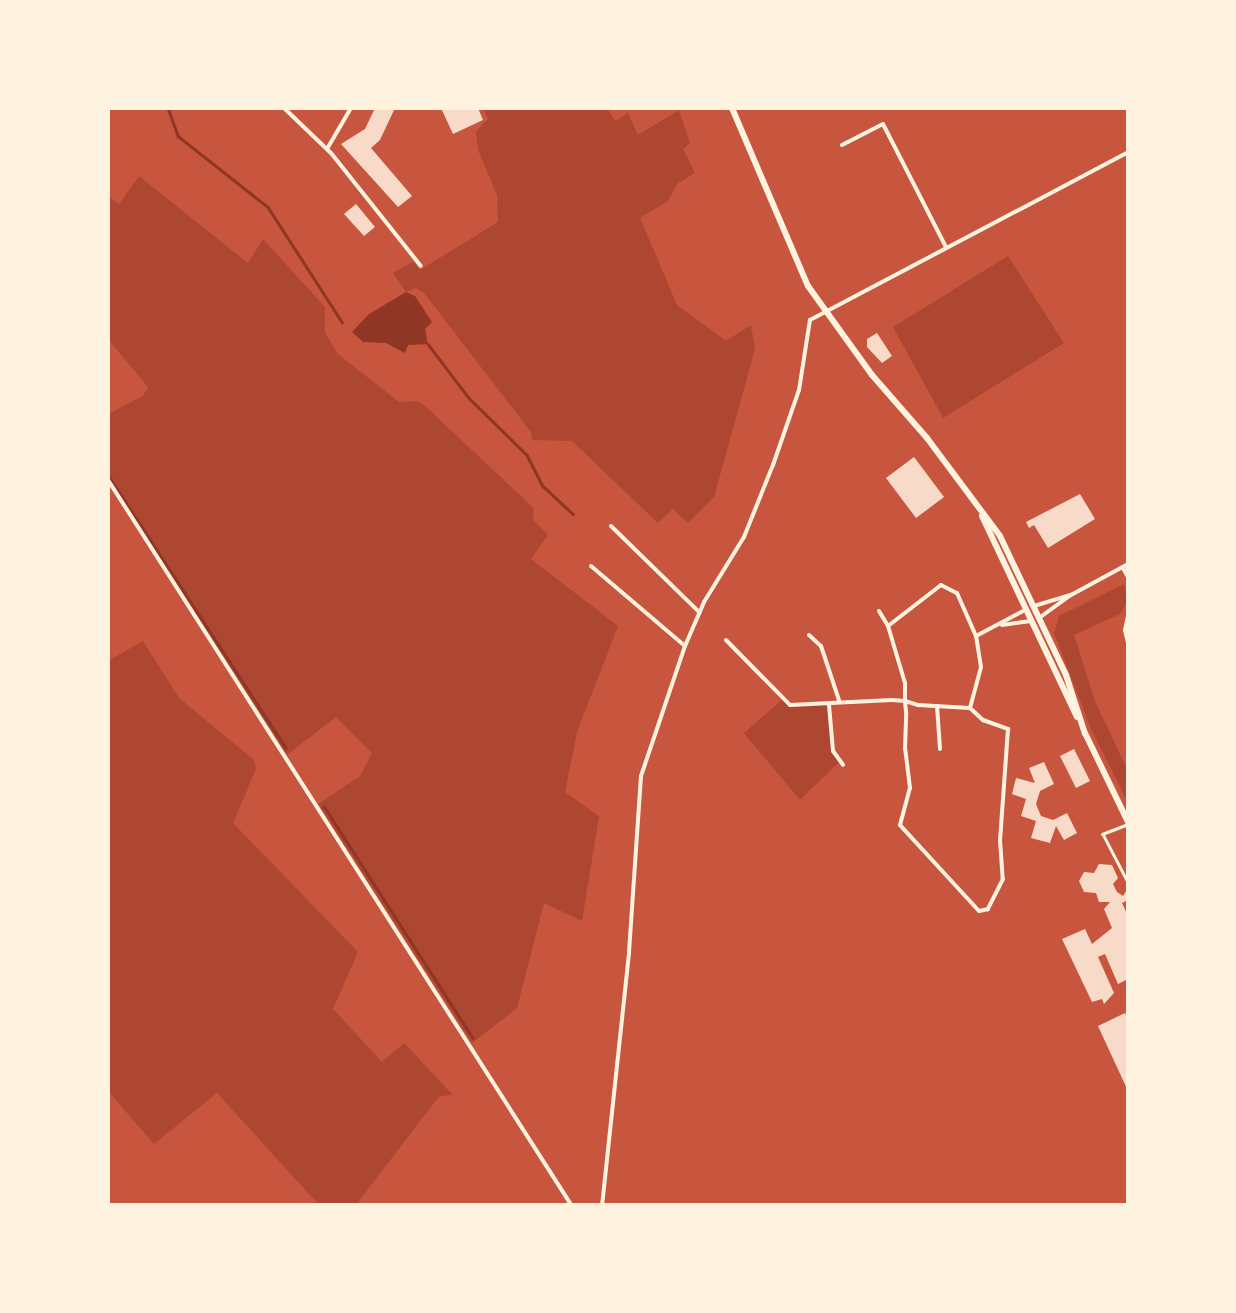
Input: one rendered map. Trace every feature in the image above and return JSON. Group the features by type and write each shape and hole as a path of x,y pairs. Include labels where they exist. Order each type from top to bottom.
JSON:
{"main road":[{"path":"732,108 800,270 824,309 1000,536 1034,606 1035,620 1085,734 1128,823"},
{"path":"973,500 1025,610 1035,620"},
{"path":"1025,610 1034,606"}],"street":[{"path":"284,108 327,149 421,266"},
{"path":"327,149 351,108"},
{"path":"842,145 883,124 946,247"},
{"path":"602,1206 629,952 640,776 685,646 744,537 799,390 810,320 824,309 1128,152"},
{"path":"108,480 572,1206"},
{"path":"611,526 700,612"},
{"path":"591,566 685,646"},
{"path":"1002,625 1035,620 1071,595 1126,566 1128,577"},
{"path":"888,626 942,585 956,593 976,636 981,667 970,708"},
{"path":"1034,606 1071,595"},
{"path":"726,640 790,705 829,705 839,700 906,701 970,708 983,720 1004,724 1010,735 1000,840 1003,880 988,910 980,910 900,825 910,788 906,701 898,653 879,610"},
{"path":"976,636 1025,610"},
{"path":"1128,616 1128,643"},
{"path":"809,635 821,646 839,700"},
{"path":"829,705 832,751 843,764"},
{"path":"937,706 940,749"}],"lane":[{"path":"1128,823 1103,834 1128,882"}],"shaded area":[{"path":"483,108 607,108 615,121 628,113 638,135 679,110 690,143 683,149 695,173 677,184 668,201 640,218 677,305 726,341 751,325 755,349 714,497 688,523 673,509 658,523 572,441 532,440 531,432 424,293 416,288 406,292 393,273 413,262 420,270 498,222 497,195 478,150 476,131 488,119"},
{"path":"139,176 248,263 263,239 325,307 325,333 338,354 399,402 417,401 425,406 524,499 534,509 533,520 548,535 531,559 618,626 577,732 565,792 599,816 582,921 544,903 517,1008 472,1043 318,804 360,776 372,753 336,717 287,755 108,479 108,414 143,396 148,387 108,339 108,196 119,204"},
{"path":"1008,256 1064,343 943,418 893,327"},
{"path":"406,292 415,296 432,322 425,329 428,344 408,345 405,353 386,343 363,342 352,332 369,314"},
{"path":"1124,584 1128,601 1120,614 1074,635 1095,701 1128,771 1128,803 1091,729 1054,633 1059,616"},
{"path":"143,641 179,698 254,760 256,769 233,823 358,952 333,1009 382,1062 404,1043 453,1095 440,1096 356,1205 319,1205 217,1093 154,1144 108,1091 108,661"},
{"path":"783,699 790,705 829,705 833,751 840,761 800,800 744,733"}],"building":[{"path":"375,108 395,108 380,140 371,148 412,196 398,207 341,144 365,129"},
{"path":"441,108 478,108 483,120 453,134"},
{"path":"356,204 375,227 364,236 344,214"},
{"path":"877,333 892,356 882,363 867,347 867,339"},
{"path":"914,457 944,497 916,518 886,478"},
{"path":"1080,494 1095,519 1048,548 1034,525 1029,528 1026,522"},
{"path":"1074,749 1090,781 1076,788 1060,756"},
{"path":"1044,762 1054,784 1040,791 1036,804 1041,816 1053,820 1067,813 1077,833 1064,840 1056,826 1050,843 1031,838 1036,821 1021,816 1026,799 1012,794 1016,778 1035,783 1029,768"},
{"path":"1099,864 1112,865 1118,878 1113,884 1117,892 1123,896 1128,888 1128,900 1122,903 1128,916 1128,979 1118,984 1105,954 1098,957 1114,993 1104,1004 1102,999 1092,1002 1062,939 1085,929 1092,944 1112,928 1104,909 1110,902 1099,902 1096,893 1084,892 1079,881 1084,872 1094,873"},
{"path":"1125,1013 1128,1019 1128,1091 1098,1026"}],"waterway":[{"path":"168,108 178,136 268,207 342,322"},
{"path":"428,344 469,398 527,455 543,486 573,514"},
{"path":"108,475 286,748"},
{"path":"324,806 473,1038"}]}
